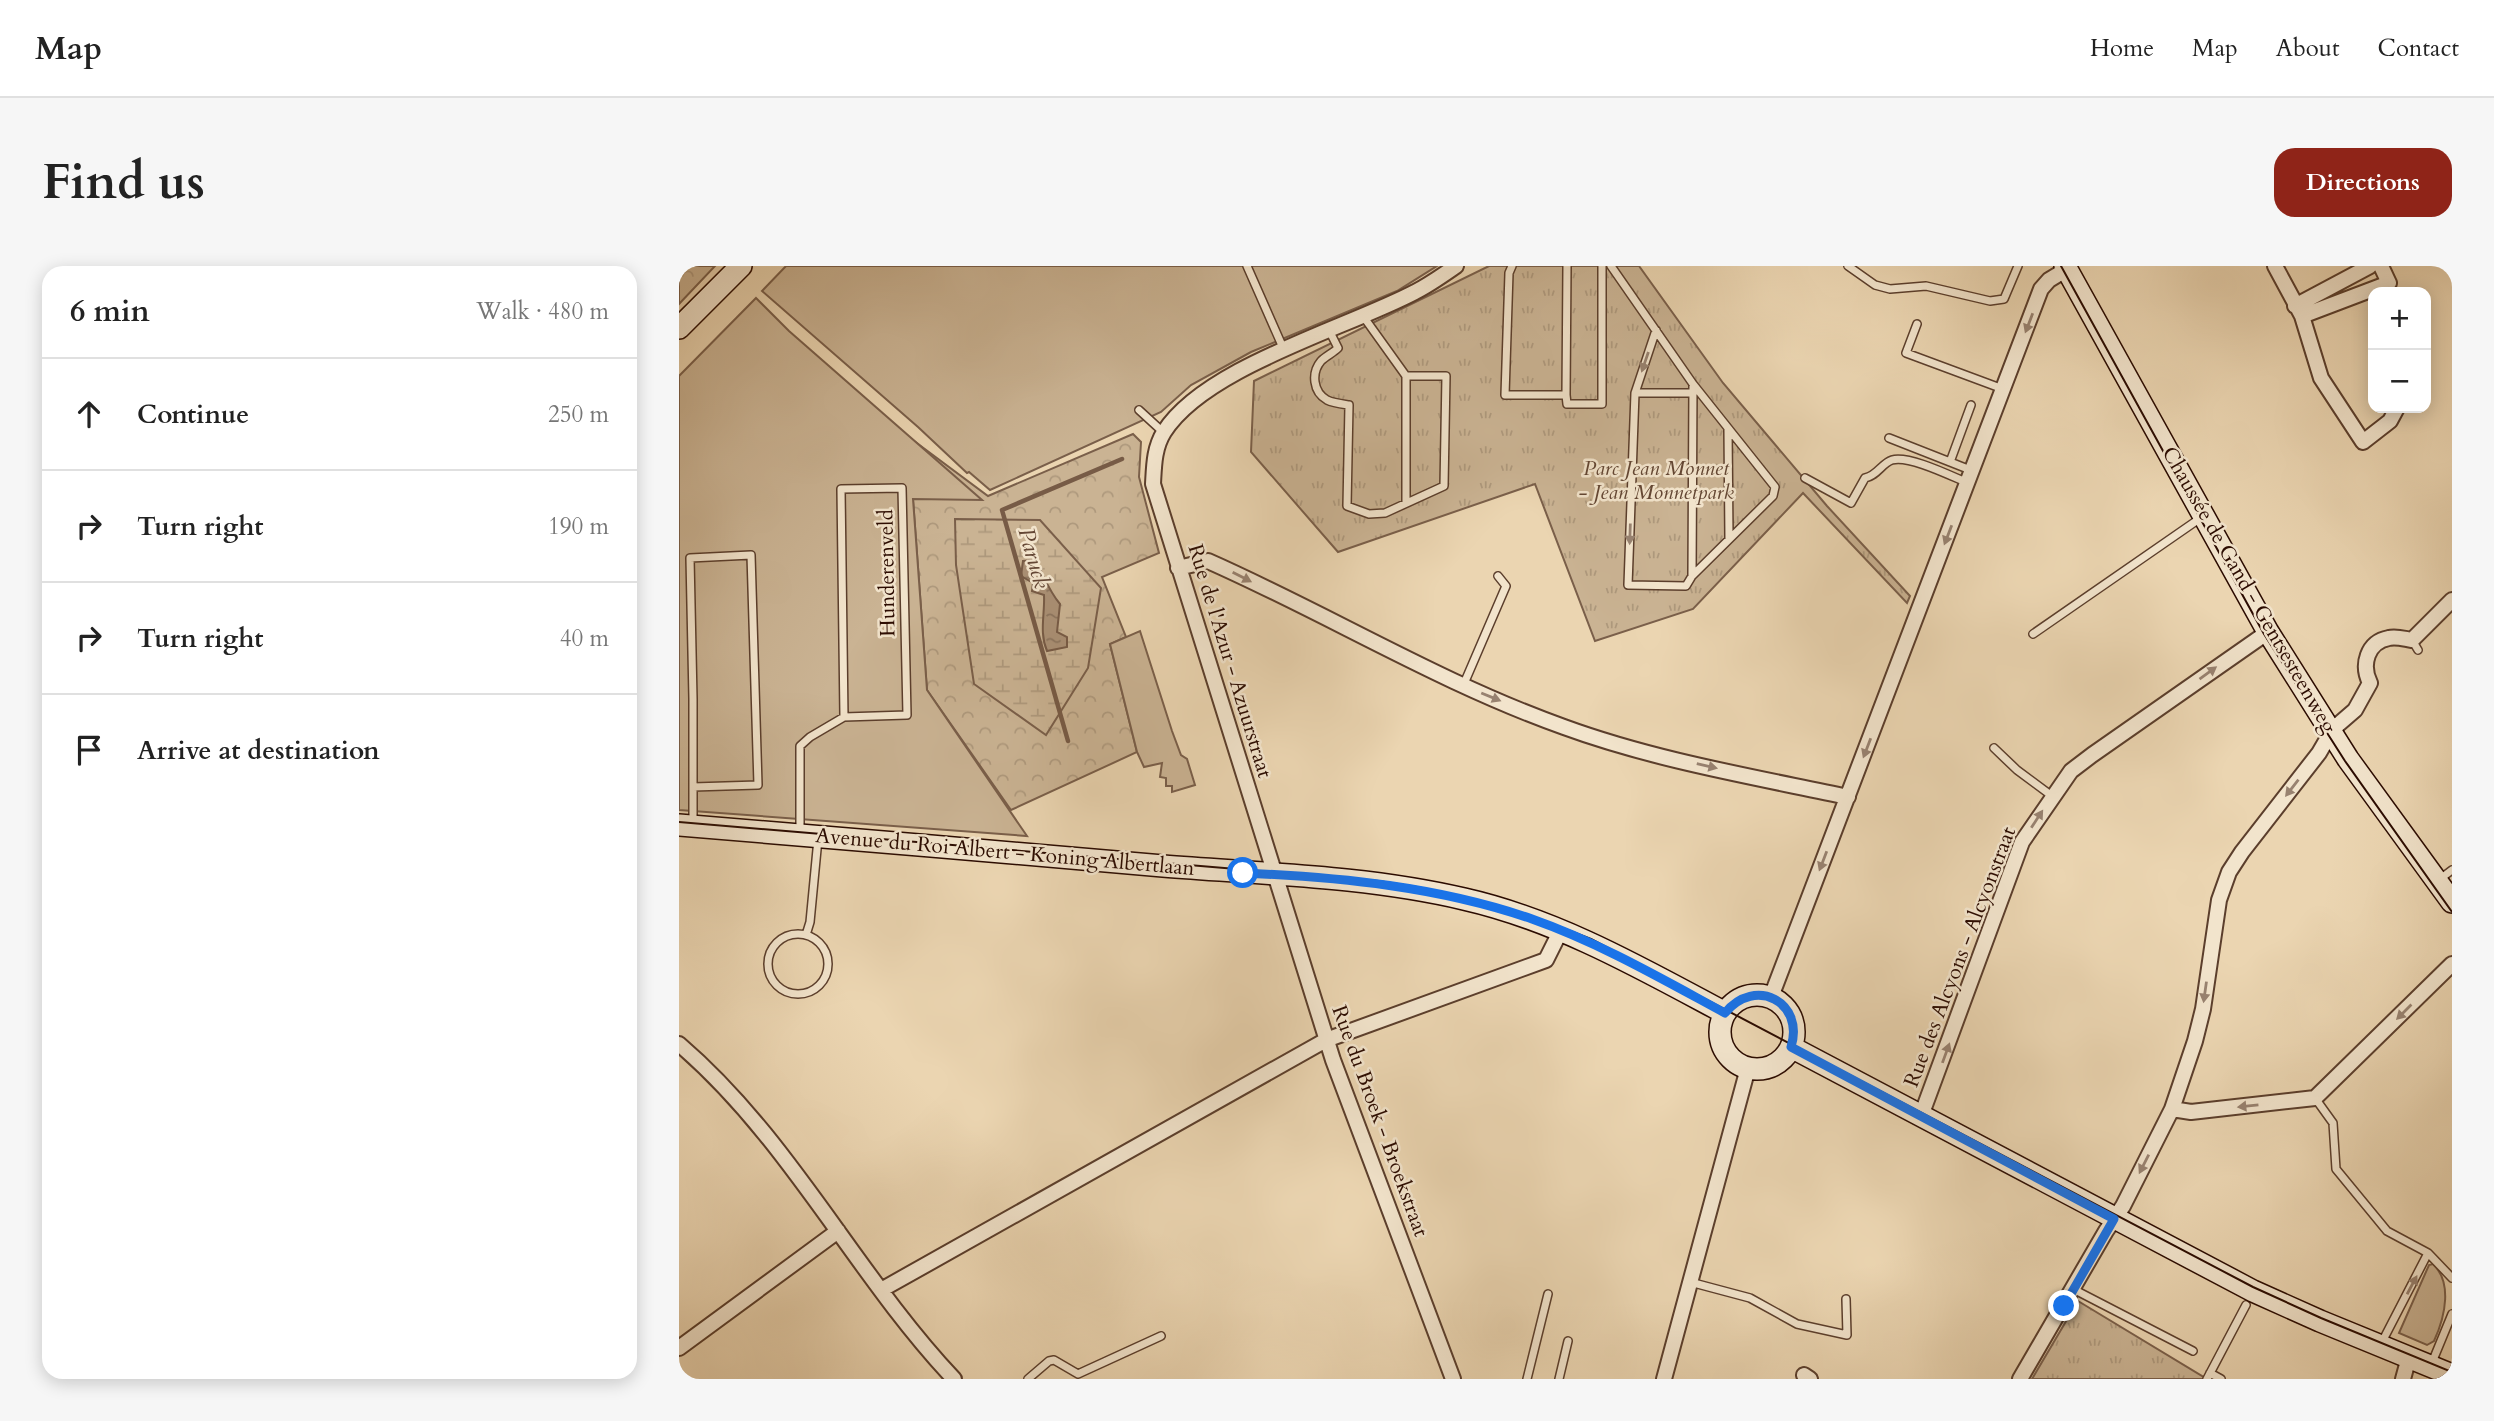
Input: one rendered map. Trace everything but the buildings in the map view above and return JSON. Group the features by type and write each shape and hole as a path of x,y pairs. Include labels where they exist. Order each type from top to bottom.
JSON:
{"street":[{"path":"679,328 741,266"},
{"path":"1164,433 1183,411 1216,383 1416,292 1456,266"},
{"path":"2275,266 2299,311 2321,378 2363,442 2390,421 2394,413"},
{"path":"2299,311 2370,266"},
{"path":"2299,311 2389,284 2381,266"},
{"path":"1771,997 2042,289 2066,267"},
{"name":"Chaussée de Gand - Gentsesteenweg","path":"2066,267 2268,632 2331,733 2444,876 2452,902"},
{"name":"Rue de l'Azur - Azuurstraat","path":"1164,433 1154,459 1153,484 1275,875"},
{"path":"1178,568 1208,561 1463,686 1565,728 1633,748 1848,797"},
{"path":"2020,1379 2125,1202 2172,1109 2203,1009 2219,900 2229,872 2319,753 2331,733 2355,710 2370,683 2365,665 2367,654 2376,643 2390,637 2415,645 2452,600"},
{"name":"Rue des Alcyons - Alcyonstraat","path":"1920,1116 1938,1075 2022,842 2052,796 2071,771 2092,755 2268,632"},
{"name":"Avenue du Roi Albert - Koning Albertlaan","path":"686,825 1416,889 1491,906 1561,930 1590,942 1725,1013"},
{"name":"Rue du Broek - Broekstraat","path":"1275,875 1326,1040 1453,1379"},
{"path":"881,1290 1326,1040 1546,960 1561,930"},
{"path":"2172,1109 2191,1112 2315,1098 2452,964"},
{"path":"1747,996 1771,997 1784,1007 1792,1020 1794,1034 1791,1047 1781,1060 1768,1067 1748,1068 1729,1056 1721,1042 1720,1026 1725,1013 1735,1002 1747,996"},
{"path":"679,1044 760,1126 893,1308 954,1379"},
{"path":"1791,1047 2253,1291 2452,1375"},
{"path":"1664,1379 1748,1068"},
{"path":"682,1340 838,1231"},
{"path":"2403,1379 2409,1357"}],"lane":[{"path":"1247,266 1284,350"},
{"path":"1512,266 1509,272 1505,395 1566,395"},
{"path":"1567,266 1567,404 1602,404 1602,266"},
{"path":"1611,266 1656,330 1693,384 1775,487 1773,496 1692,576 1686,586 1628,584 1635,393 1656,330"},
{"path":"1848,266 1861,278 1890,289 1926,286 1990,301 2004,299 2018,266"},
{"path":"1363,316 1406,376 1406,503"},
{"path":"1917,324 1906,353 2003,389"},
{"path":"1329,330 1338,348 1323,359 1314,376 1317,390 1328,400 1349,405 1347,506 1369,514 1385,513 1444,486 1446,376 1406,376"},
{"path":"1692,576 1693,384"},
{"path":"1635,393 1693,393"},
{"path":"1950,462 1971,405"},
{"path":"1139,410 1164,433"},
{"path":"1728,428 1729,540"},
{"path":"1889,438 1950,462 1971,477"},
{"path":"1805,478 1851,503 1865,478 1872,477 1890,460 1903,458 1971,477"},
{"name":"Hunderenveld","path":"809,836 800,746 844,717 907,715 902,488 841,489 844,717"},
{"path":"2033,634 2203,517"},
{"path":"686,825 693,787 689,558 751,555 758,785 693,787"},
{"path":"1463,686 1506,586 1498,576"},
{"path":"1994,748 2017,770 2052,796"},
{"path":"806,935 810,922 809,836"},
{"path":"796,934 806,935 822,946 827,954 827,974 816,989 807,993 788,993 772,979 768,960 777,942 796,934"},
{"path":"2315,1098 2333,1122 2336,1169 2387,1231 2428,1253 2452,1278"},
{"path":"2380,1346 2428,1253"},
{"path":"1690,1282 1751,1298 1797,1324 1847,1335 1846,1299"},
{"path":"2073,1289 2193,1351"},
{"path":"1527,1379 1548,1294"},
{"path":"2221,1379 2208,1376 2246,1305"},
{"path":"2430,1366 2452,1314"},
{"path":"1028,1379 1049,1361 1054,1360 1078,1374 1161,1336"},
{"path":"1559,1379 1568,1341"}],"green space":[{"path":"679,266 715,266 679,304"},
{"path":"786,266 1437,266 1397,291 1251,352 1191,385 1161,412 990,490 967,473 762,291"},
{"name":"Parc Jean Monnet - Jean Monnetpark","path":"1489,266 1639,266 1723,383 1827,506 1910,596 1907,603 1803,493 1693,609 1595,641 1535,484 1338,552 1251,452 1254,381"},
{"path":"756,298 789,331 982,500 913,499 927,690 1027,836 679,810 679,376"},
{"path":"859,400 988,496 1133,434 1141,442 1139,477 1159,553 1102,577 1126,637 1110,644 1137,752 1011,810 927,690 913,499"},
{"path":"955,519 1040,520 1101,588 1088,668 1046,735 974,684 956,565"},
{"path":"1140,631 1172,731 1181,755 1187,759 1195,785 1172,792 1172,786 1166,786 1166,778 1160,777 1162,763 1144,767 1137,752 1110,644"},
{"path":"2433,1264 2443,1280 2445,1300 2434,1341 2427,1345 2399,1333 2429,1265"},
{"path":"2078,1301 2207,1379 2032,1379"}],"water":[{"path":"1035,560 1060,604 1057,632 1067,637 1067,647 1047,651 1043,630 1044,595 1032,591 1033,583 1021,576 1023,561"}],"waterway":[{"name":"Paruck","path":"1068,741 1002,510 1122,459"}],"tram line":[{"path":"2061,266 2264,634 2345,761 2452,912"},
{"path":"679,822 1379,881 1460,896 1538,919 1591,939 2253,1287 2452,1372"}],"route":[{"path":"1243,873 1378,884 1464,899 1532,919 1590,942 1725,1013 1735,1002 1747,996 1759,995 1775,999 1792,1020 1794,1034 1791,1047 2114,1219 2064,1306"}]}
